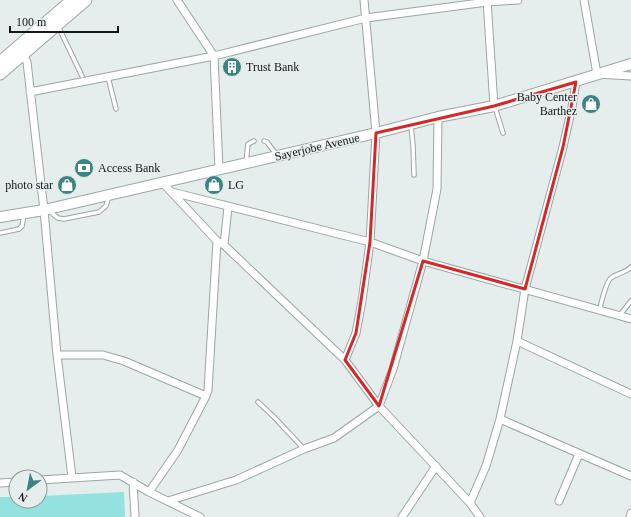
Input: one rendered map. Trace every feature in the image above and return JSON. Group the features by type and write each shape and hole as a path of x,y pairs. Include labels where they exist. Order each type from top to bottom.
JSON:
{"highway":[{"path":"0,74 21,50 72,0"},
{"path":"0,62 58,25 86,0"}],"main road":[{"name":"Sayerjobe Avenue","path":"0,217 109,195 376,133 438,117 494,106 631,64"}],"street":[{"path":"177,0 214,56 219,169"},
{"path":"345,360 356,332 362,301 370,242 376,133 364,0"},
{"path":"30,92 214,56 366,18 487,1 518,0"},
{"path":"584,0 597,74 631,76"},
{"path":"487,1 494,106"},
{"path":"21,50 27,62 45,209 57,355 72,477"},
{"path":"470,503 486,466 500,419 517,341 525,289 563,147 576,82"},
{"path":"168,501 236,480 304,449 334,438 379,406 393,369 423,261 437,189 438,117"},
{"path":"162,182 217,241 224,245 345,360 379,406 470,503 480,517"},
{"path":"172,192 370,242 423,261 631,319"},
{"path":"224,245 228,207"},
{"path":"149,492 178,450 208,390 217,241"},
{"path":"517,341 631,394"},
{"path":"57,355 103,355 124,361 206,396"},
{"path":"500,419 631,476"},
{"path":"559,500 579,454"},
{"path":"402,517 436,466"},
{"path":"48,479 120,475 149,492 200,517"},
{"path":"133,482 135,517"},
{"path":"630,517 631,512"}],"lane":[{"path":"58,25 82,76"},
{"path":"108,77 116,109"},
{"path":"494,106 503,133"},
{"path":"411,124 414,175"},
{"path":"246,163 248,144 254,141"},
{"path":"264,141 267,142 278,156"},
{"path":"45,209 58,218 64,219 99,212 106,206 109,195"},
{"path":"0,233 18,229 22,226 24,213"},
{"path":"599,311 607,283 612,277 625,272 631,267"},
{"path":"619,316 631,301"},
{"path":"258,402 304,449"}],"highlighted area":[{"path":"576,82 563,147 525,289 423,261 379,406 345,360 356,333 370,242 376,133 494,106"}],"shaded area":[{"path":"124,492 125,517 0,517 0,497 8,497 8,509 48,509 48,496"}],"place":[{"name":"Trust Bank","path":"232,67"},
{"name":"Baby Center Barthez","path":"591,104"},
{"name":"Access Bank","path":"84,168"},
{"name":"photo star","path":"67,185"},
{"name":"LG","path":"214,185"}]}
